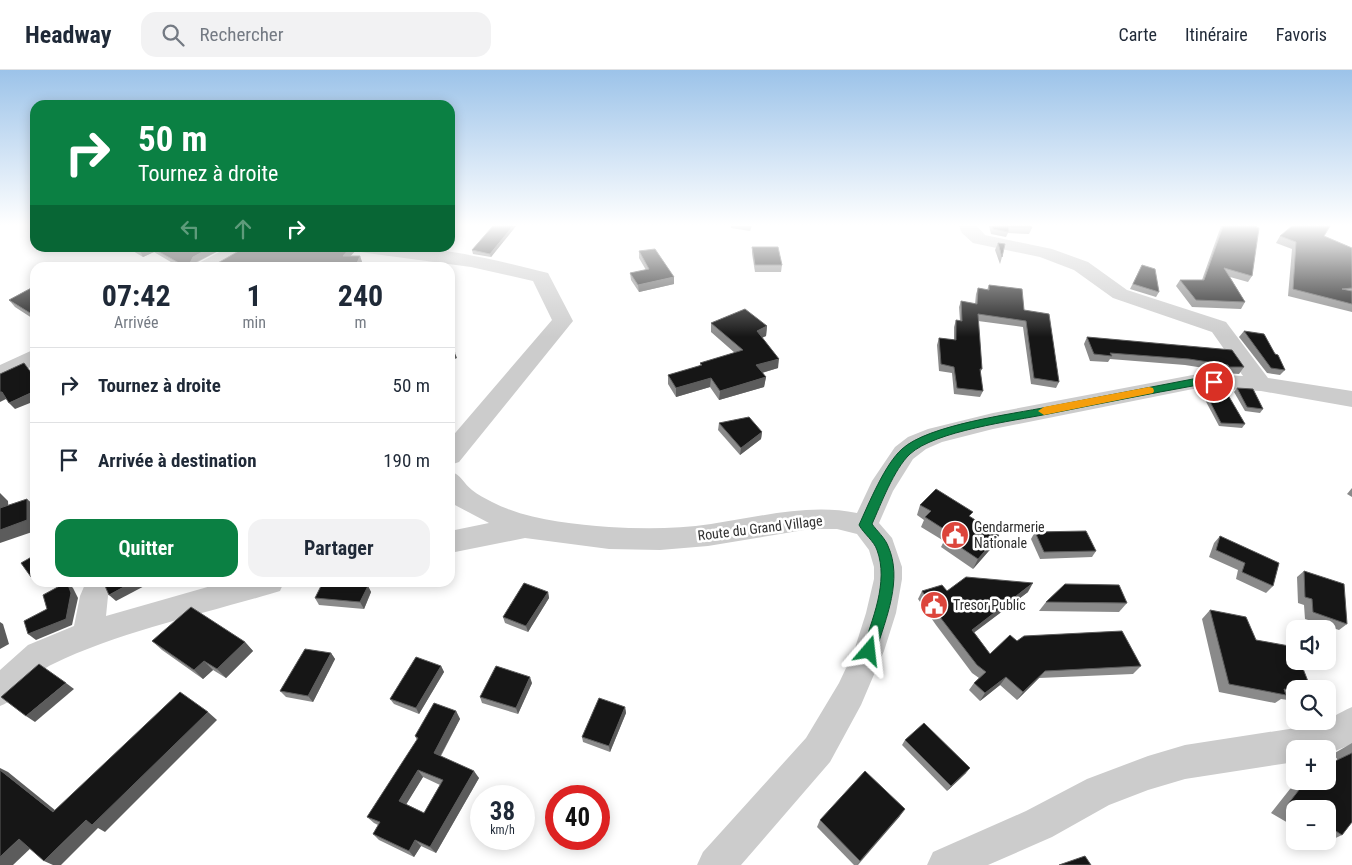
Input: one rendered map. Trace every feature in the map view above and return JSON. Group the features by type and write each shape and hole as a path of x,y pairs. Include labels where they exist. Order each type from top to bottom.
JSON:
{"street":[{"path":"455,450 563,321 541,277 480,263"},
{"path":"1073,263 1081,266 1120,294 1219,327 1261,384"},
{"path":"0,374 30,359"},
{"path":"716,865 818,750 850,694 869,651 881,613 888,579 888,567 882,546 866,525 881,488 904,453 917,443 936,435 993,421 1198,381 1261,384 1352,399"},
{"name":"Route du Grand Village","path":"455,488 462,497 484,510 525,528 609,538 660,539 708,535 810,519 837,519 866,525"},
{"path":"455,541 525,528"},
{"path":"88,634 94,596 98,587"},
{"path":"0,691 39,655 88,634 251,587"},
{"path":"946,865 1039,824 1099,791 1148,773 1185,762 1314,742 1344,731 1352,723"}],"building":[{"path":"646,263 665,263 674,277 638,285 630,273 649,269"},
{"path":"755,263 782,263 782,265 755,265"},
{"path":"1210,263 1254,263 1252,276 1224,268 1245,302 1196,300 1180,280 1204,280"},
{"path":"1295,263 1352,263 1352,288 1342,289 1352,291 1352,304 1293,289"},
{"path":"1142,265 1155,269 1159,292 1133,284"},
{"path":"989,285 1022,289 1024,310 1049,314 1059,382 1034,378 1026,321 978,314 982,369 980,369 983,391 957,388 954,367 941,364 939,338 956,340 956,320 962,321 961,301 977,304 978,288 989,290"},
{"path":"30,289 30,313 9,300"},
{"path":"745,309 767,326 757,331 779,359 756,365 766,377 720,391 711,378 676,388 668,375 743,350 711,323"},
{"path":"1244,331 1264,334 1275,354 1278,355 1285,370 1271,368"},
{"path":"1087,337 1232,350 1244,367 1229,367 1228,365 1189,359 1110,353 1112,356 1094,354"},
{"path":"24,363 30,371 30,393 9,403 2,392 0,392 0,374"},
{"path":"1237,388 1253,389 1263,409 1247,407"},
{"path":"1205,392 1228,395 1245,424 1221,423"},
{"path":"749,417 762,432 741,448 719,423"},
{"name":"Gendarmerie Nationale","path":"936,489 973,512 969,516 999,535 978,559 945,537 950,533 925,517 931,511 920,505"},
{"path":"27,499 27,520 0,530 0,508"},
{"path":"1086,531 1096,551 1044,552 1035,532"},
{"path":"1220,536 1279,563 1273,586 1242,572 1245,563 1216,550"},
{"path":"30,558 30,576 21,563"},
{"path":"1304,571 1344,584 1347,624 1313,612 1312,599 1305,597"},
{"path":"966,577 1033,583 972,630 990,654 1010,635 1017,641 1024,636 1122,631 1141,666 1045,671 1023,692 1006,677 985,693 974,683 986,672 977,665 922,591 942,585 947,591"},
{"path":"524,583 548,592 526,626 503,617"},
{"path":"1065,584 1119,585 1127,603 1046,602"},
{"path":"58,587 69,587 71,593 66,619 28,634 24,621 47,609 43,595"},
{"path":"105,587 124,587 109,595"},
{"path":"320,587 368,587 360,602 315,598"},
{"path":"191,607 245,642 217,669 204,661 194,670 152,641"},
{"path":"1210,610 1246,617 1256,640 1286,645 1286,670 1304,670 1307,680 1286,680 1286,689 1284,689 1286,695 1229,684"},
{"path":"305,649 331,653 308,696 280,691"},
{"path":"416,657 441,666 416,708 390,699"},
{"path":"39,664 66,683 26,716 1,697"},
{"path":"496,666 530,677 516,708 480,697"},
{"path":"180,692 208,712 92,825 86,820 44,861 19,839 0,857 0,770 53,812"},
{"path":"599,698 625,707 609,746 582,737"},
{"path":"434,703 456,711 434,753 474,771 430,847 415,840 409,851 373,834 380,822 367,817 418,738 415,736","holes":["418,770 443,780 424,813 399,801"]},
{"path":"924,723 970,768 951,786 905,740"},
{"path":"1352,753 1352,822 1342,835 1336,831 1336,800 1291,800 1299,790 1336,790 1336,761"},
{"path":"865,771 905,809 860,861 820,820"},
{"path":"1085,856 1091,865 1059,865"}],"slow traffic":[{"path":"1044,411 1149,391"}],"place":[{"name":"Gendarmerie Nationale","path":"955,535"},
{"name":"Tresor Public","path":"934,605"}],"route":[{"path":"869,651 881,613 888,579 888,567 882,546 866,525 881,488 904,453 917,443 936,435 993,421 1198,381 1214,382"}]}
